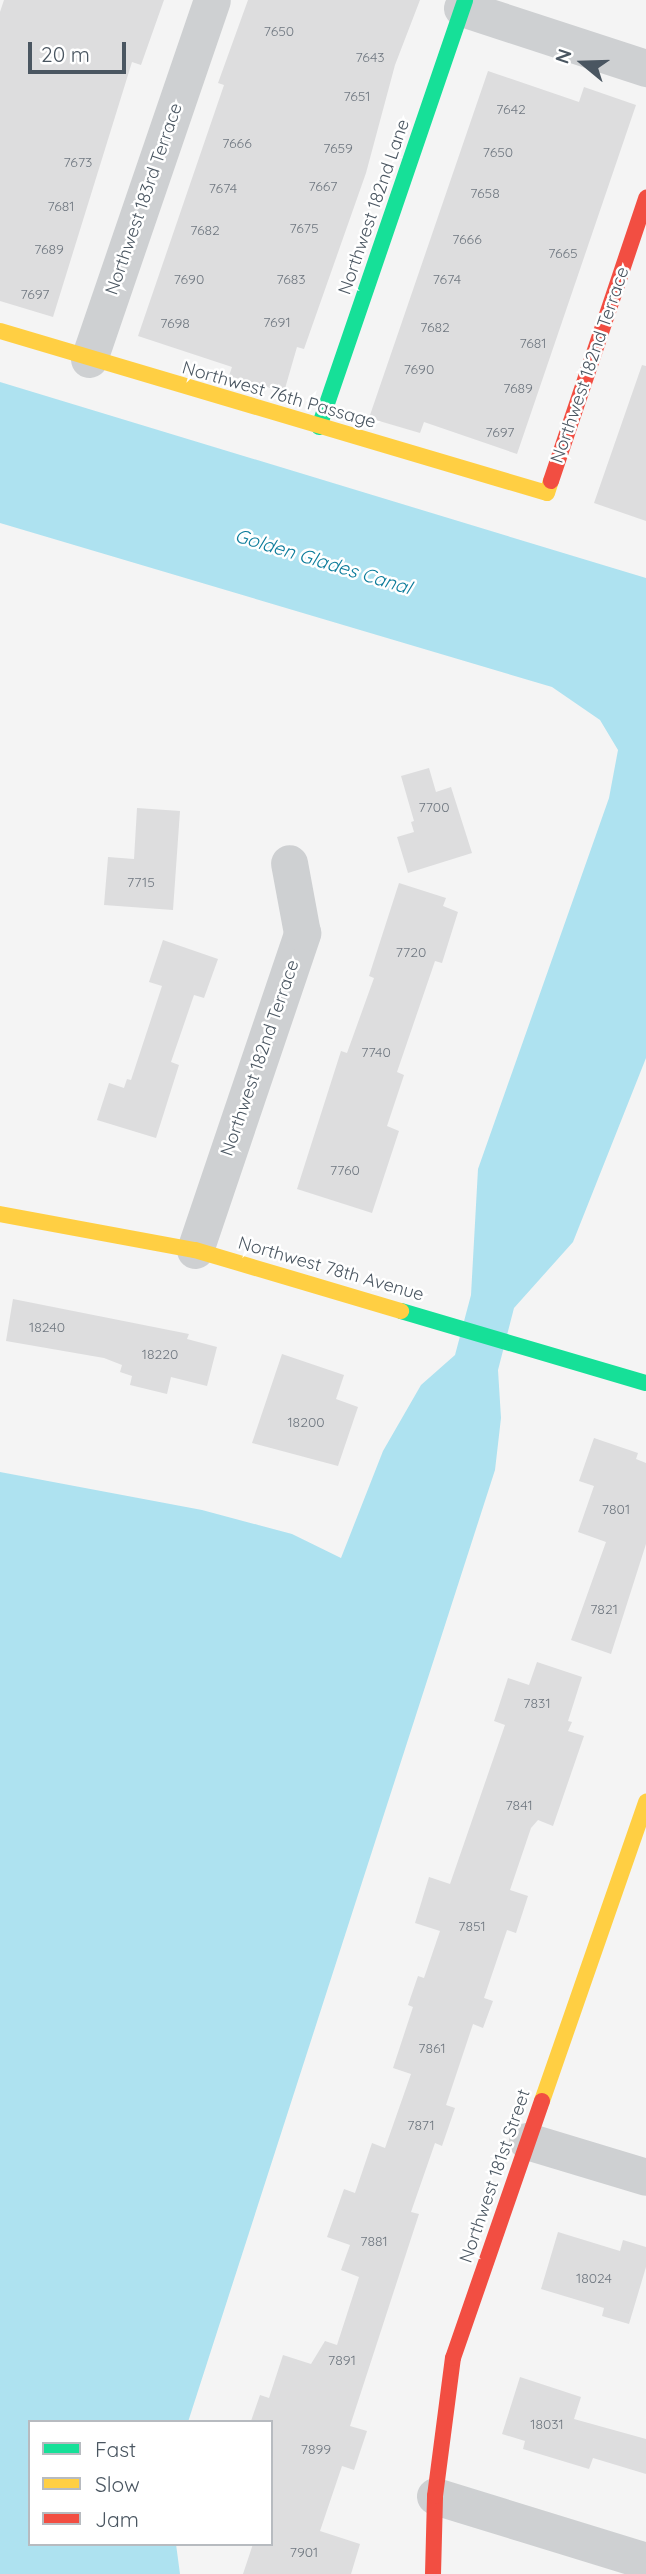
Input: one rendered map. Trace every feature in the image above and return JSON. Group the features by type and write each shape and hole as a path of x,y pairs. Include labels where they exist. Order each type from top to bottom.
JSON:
{"street":[{"name":"Northwest 183rd Terrace","path":"89,359 212,0"},
{"path":"463,4 646,68"},
{"name":"Northwest 182nd Lane","path":"319,427 463,4"},
{"name":"Northwest 182nd Terrace","path":"547,493 646,198"},
{"name":"Northwest 76th Passage","path":"0,331 547,493"},
{"name":"Northwest 182nd Terrace","path":"194,1250 302,933 289,863"},
{"name":"Northwest 78th Avenue","path":"0,1214 194,1250 646,1382"},
{"name":"Northwest 181st Street","path":"433,2574 435,2497 453,2358 646,1802"},
{"path":"527,2141 646,2178"},
{"path":"435,2497 646,2561"}],"water":[{"name":"Golden Glades Canal","path":"0,382 646,578 646,1058 573,1242 514,1308 498,1370 501,1418 495,1470 189,2420 28,2420 28,2546 176,2546 180,2574 0,2574 0,1472 202,1510 292,1534 341,1558 383,1451 421,1385 455,1355 471,1295 478,1169 609,798 618,750 600,720 552,687 0,523"}],"building":[{"path":"4,0 164,0 141,65 132,62 53,317 0,301 0,12"},
{"path":"248,0 420,0 395,65 366,173 304,349 297,347 284,392 229,376 232,367 138,336 224,85 218,83"},
{"path":"488,71 579,102 584,87 636,105 517,454 424,422 420,433 369,418"},
{"path":"642,365 646,366 646,521 594,503"},
{"path":"429,768 436,792 451,787 472,853 408,873 397,837 414,832 411,822 414,821 401,776"},
{"path":"137,808 180,811 173,910 104,905 108,857 134,859"},
{"path":"399,883 446,898 443,906 458,912 442,963 435,961 397,1072 404,1075 387,1126 399,1131 372,1213 297,1189 341,1051 347,1053 374,978 369,976"},
{"path":"163,940 218,959 204,998 194,995 171,1062 179,1065 156,1138 97,1120 109,1083 124,1088 127,1079 131,1080 162,986 149,982"},
{"path":"13,1299 189,1334 187,1339 217,1347 207,1386 171,1377 167,1394 130,1385 132,1376 120,1372 122,1365 104,1358 6,1341"},
{"path":"282,1354 344,1375 336,1399 358,1407 338,1466 252,1443"},
{"path":"594,1438 638,1453 636,1459 646,1463 646,1544 611,1654 571,1640 606,1542 578,1532 594,1486 579,1481"},
{"path":"537,1662 582,1677 568,1721 572,1722 568,1731 584,1736 553,1826 538,1820 531,1828 510,1890 528,1896 516,1933 507,1930 484,1998 493,2001 483,2028 473,2024 446,2105 455,2108 442,2146 435,2143 411,2212 419,2214 350,2426 367,2431 354,2470 342,2466 320,2531 360,2544 351,2574 243,2574 252,2546 273,2546 273,2420 251,2420 260,2395 269,2398 283,2355 311,2364 325,2341 337,2345 359,2277 341,2270 350,2245 327,2237 344,2189 355,2193 372,2143 385,2148 411,2074 393,2068 413,2007 408,2005 418,1976 424,1978 440,1931 415,1923 429,1877 450,1884 505,1725 494,1721 508,1678 529,1685"},
{"path":"558,2232 620,2251 623,2240 646,2247 646,2267 629,2324 602,2316 604,2308 541,2289"},
{"path":"520,2377 581,2397 574,2419 646,2439 646,2474 593,2458 589,2469 523,2449 525,2441 502,2434"}],"traffic: fast":[{"path":"319,427 465,0"},
{"path":"401,1311 646,1383"}],"traffic: slow":[{"path":"0,331 547,493 551,481"},
{"path":"0,1214 195,1250 401,1311"},
{"path":"542,2101 646,1802"}],"traffic: jam":[{"path":"551,481 646,198"},
{"path":"433,2574 435,2496 453,2358 542,2101"}]}
